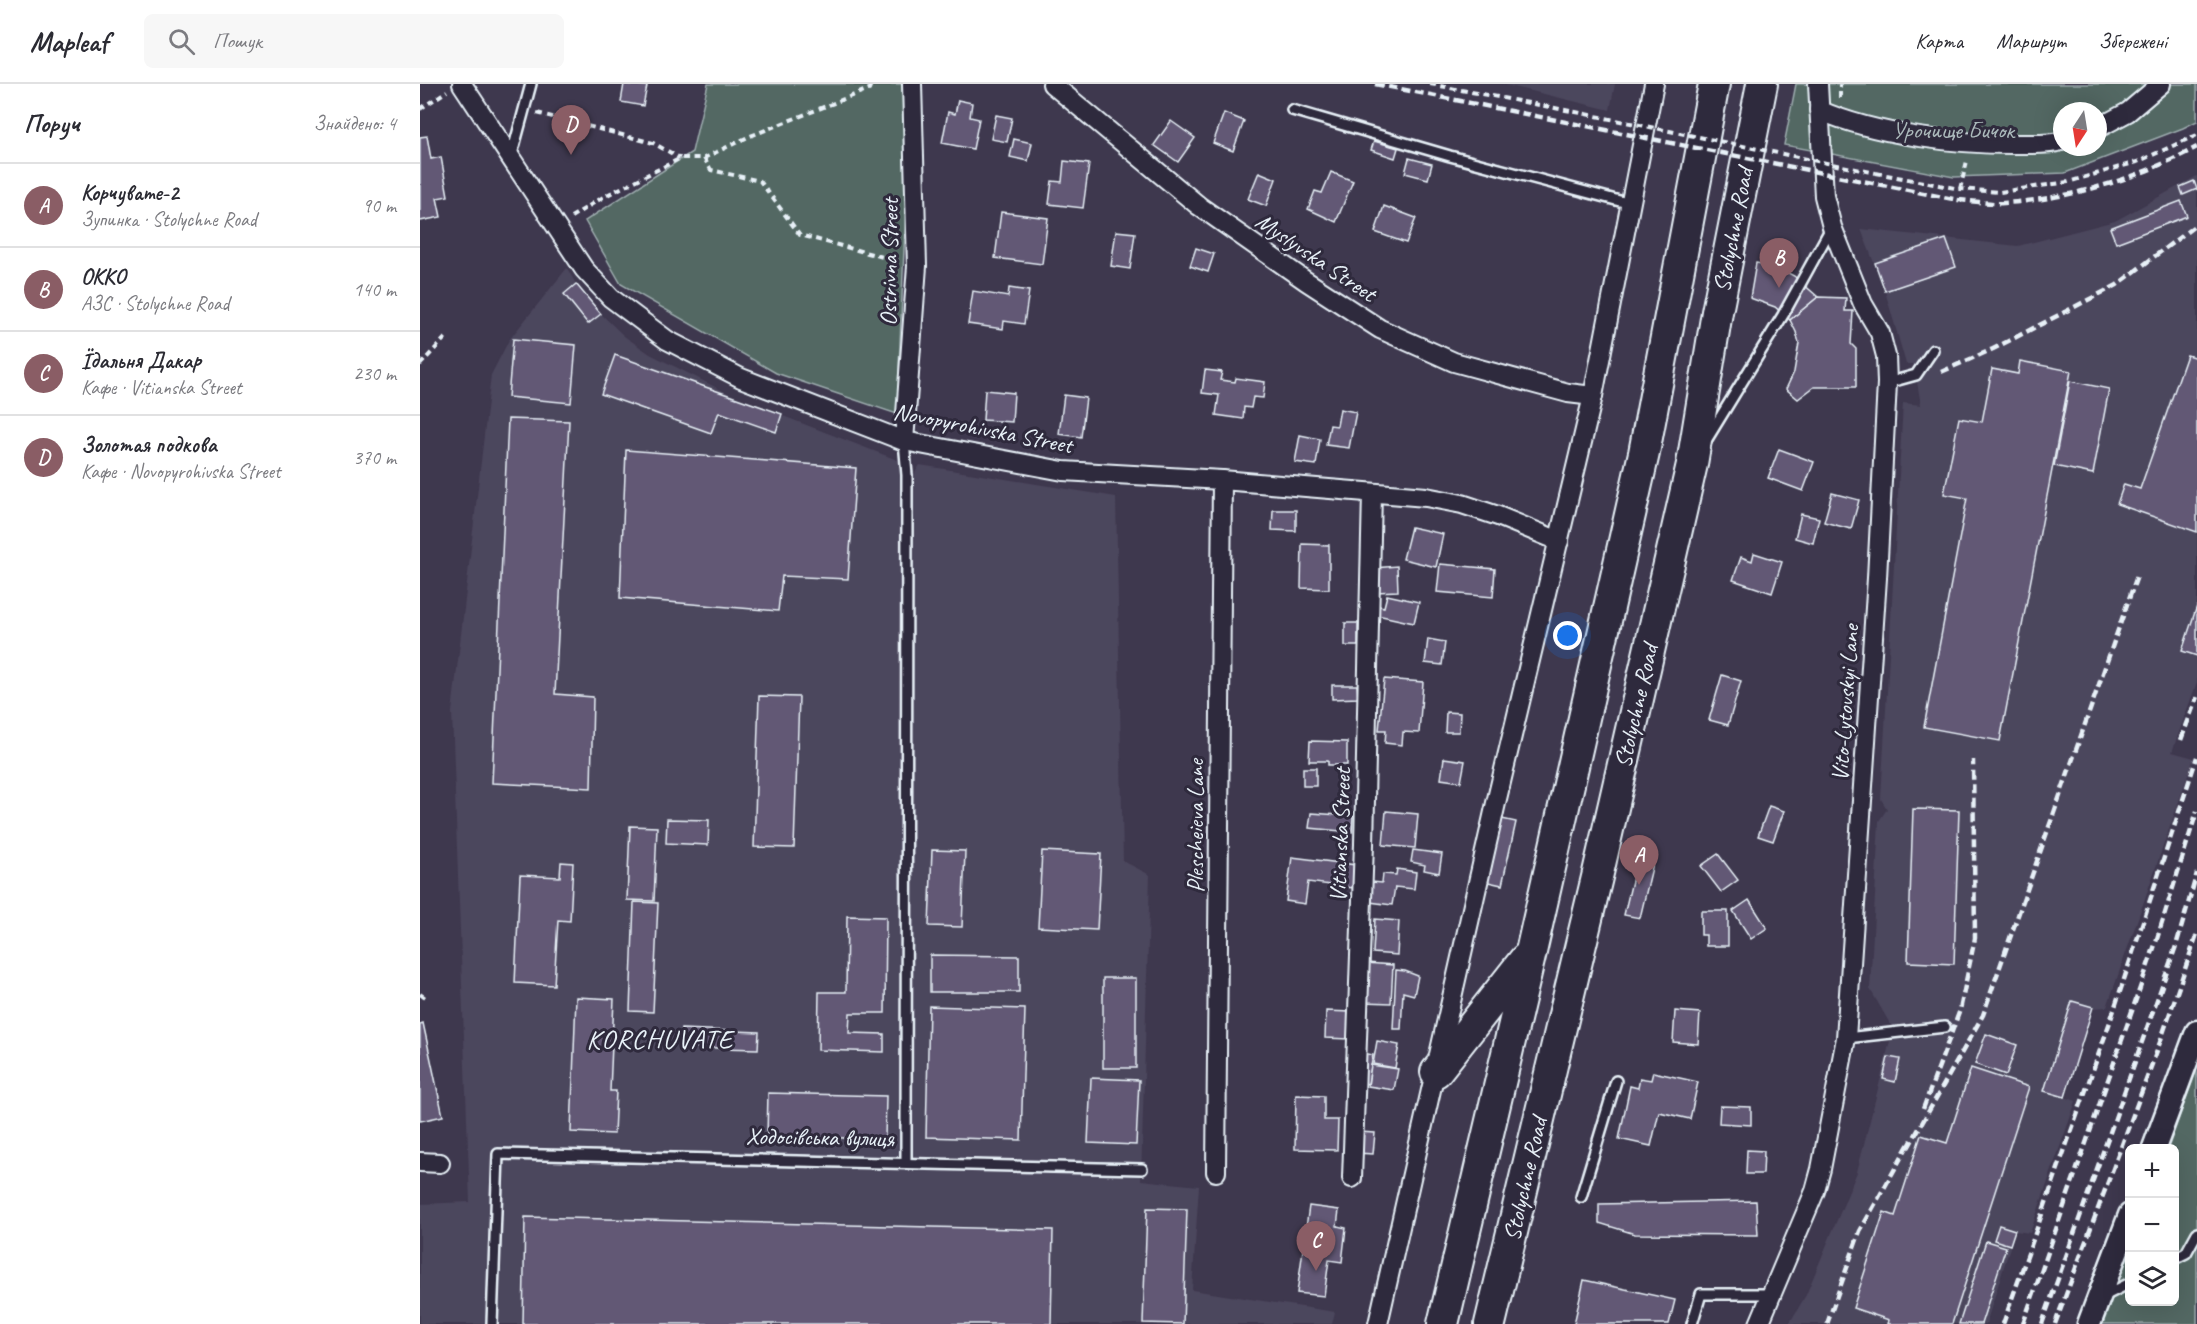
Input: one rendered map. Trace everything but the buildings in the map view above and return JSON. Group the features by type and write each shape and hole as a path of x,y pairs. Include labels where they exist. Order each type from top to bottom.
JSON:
{"highway":[{"name":"Stolychne Road","path":"1443,1324 1531,952 1644,453 1714,84"},
{"name":"Stolychne Road","path":"1490,1324 1598,873 1692,464 1718,312 1762,84"},
{"path":"1437,1072 1531,952"}],"street":[{"name":"Ostrivna Street","path":"904,441 917,266 912,84"},
{"name":"Myslyvska Street","path":"1052,84 1199,206 1306,281 1380,329 1454,362 1568,393 1593,396"},
{"path":"1378,1324 1494,814 1593,396 1654,84"},
{"name":"Vito-Lytovskyi Lane","path":"1759,1324 1818,1180 1846,1038 1877,578 1887,383 1886,356 1880,333 1863,304 1832,227 1824,196 1818,84"},
{"path":"2107,123 2128,112 2161,84"},
{"name":"Novopyrohivska Street","path":"458,85 511,158 584,269 611,298 667,340 741,378 904,441 1063,471 1222,480 1426,497 1462,504 1558,541"},
{"path":"1819,110 1885,131 1972,142 2053,144"},
{"name":"Plescheieva Lane","path":"1216,1172 1222,480"},
{"name":"Vitianska Street","path":"1352,1178 1364,844 1372,493"},
{"path":"2156,1144 2197,1032"},
{"path":"420,1162 440,1163"},
{"path":"2089,1324 2125,1228"}],"lane":[{"path":"511,158 531,84"},
{"path":"1292,110 1450,156 1630,204"},
{"path":"1692,464 1783,315 1832,227"},
{"path":"1887,383 1916,375 1933,350"},
{"path":"904,441 907,475 906,1163"},
{"path":"1846,1038 1945,1027"},
{"path":"1581,1197 1616,1081"},
{"name":"Ходосівська вулиця","path":"492,1324 498,1154 1142,1169"},
{"path":"2179,1257 2186,1253 2197,1233"},
{"path":"2098,1299 2125,1286"},
{"path":"1692,1324 1701,1294 1772,1294"}],"path":[{"path":"557,226 605,196 681,159 704,158 748,137 869,89 871,84"},
{"path":"1430,84 1875,173 1960,189 2000,192 2068,182 2137,162 2197,135"},
{"path":"420,109 458,85"},
{"path":"524,109 653,143 681,159"},
{"path":"1960,189 1972,142"},
{"path":"704,158 711,170 760,181 800,235 917,266"},
{"path":"420,365 446,337"},
{"path":"420,994 428,1000"}],"shaded area":[{"path":"1502,84 1615,84 1610,110"},
{"path":"2197,176 2197,682 2172,752 2194,758 2107,1007 2093,1008 2065,1097 2076,1101 2030,1233 2015,1231 1986,1324 1789,1324 1806,1295 1857,1172 1893,1029 1870,989 1879,821 1887,809 1881,799 1903,403 1921,405 1914,364 1906,364 1885,291 1861,229 2018,246 2115,221"},
{"path":"567,268 576,284 601,314 624,336 650,354 739,399 900,461 902,475 913,476 920,465 1116,497 1123,861 1150,875 1141,1180 1199,1186 1192,1290 1335,1312 1332,1324 420,1324 420,1204 470,1202 452,712 491,375 509,340"}],"green space":[{"path":"708,84 911,84 897,414 776,373 621,284 585,221 692,152"},
{"name":"Урочище Бичок","path":"1796,84 2197,84 2197,121 2183,128 2065,173 1954,177 1784,145"},
{"path":"2197,1069 2197,1324 2091,1324 2115,1254 2125,1255 2125,1306 2179,1306 2179,1144 2169,1144"}],"railway":[{"path":"1375,84 1958,200 1987,203 2029,201 2079,192 2151,169 2197,147"},
{"path":"1941,372 1993,349 2117,285 2197,224"},
{"path":"1908,1148 1983,1015 2137,576"},
{"path":"2181,740 2197,697"},
{"path":"2003,1324 2110,1022 2197,757"},
{"path":"1923,1109 1960,1010 1975,938 1973,760"},
{"path":"2023,1324 2156,942 2197,811"},
{"path":"2042,1324 2176,946 2197,873"},
{"path":"2055,1324 2158,1048 2197,934"},
{"path":"1827,1324 1860,1231 1911,1140"}],"place":[{"name":"Золотая подкова","path":"571,155"},
{"name":"OKKO","path":"1779,288"},
{"name":"Корчувате-2","path":"1639,885"},
{"name":"Їдальня Дакар","path":"1316,1271"}],"district":[{"name":"KORCHUVATE","path":"660,1039"}]}
